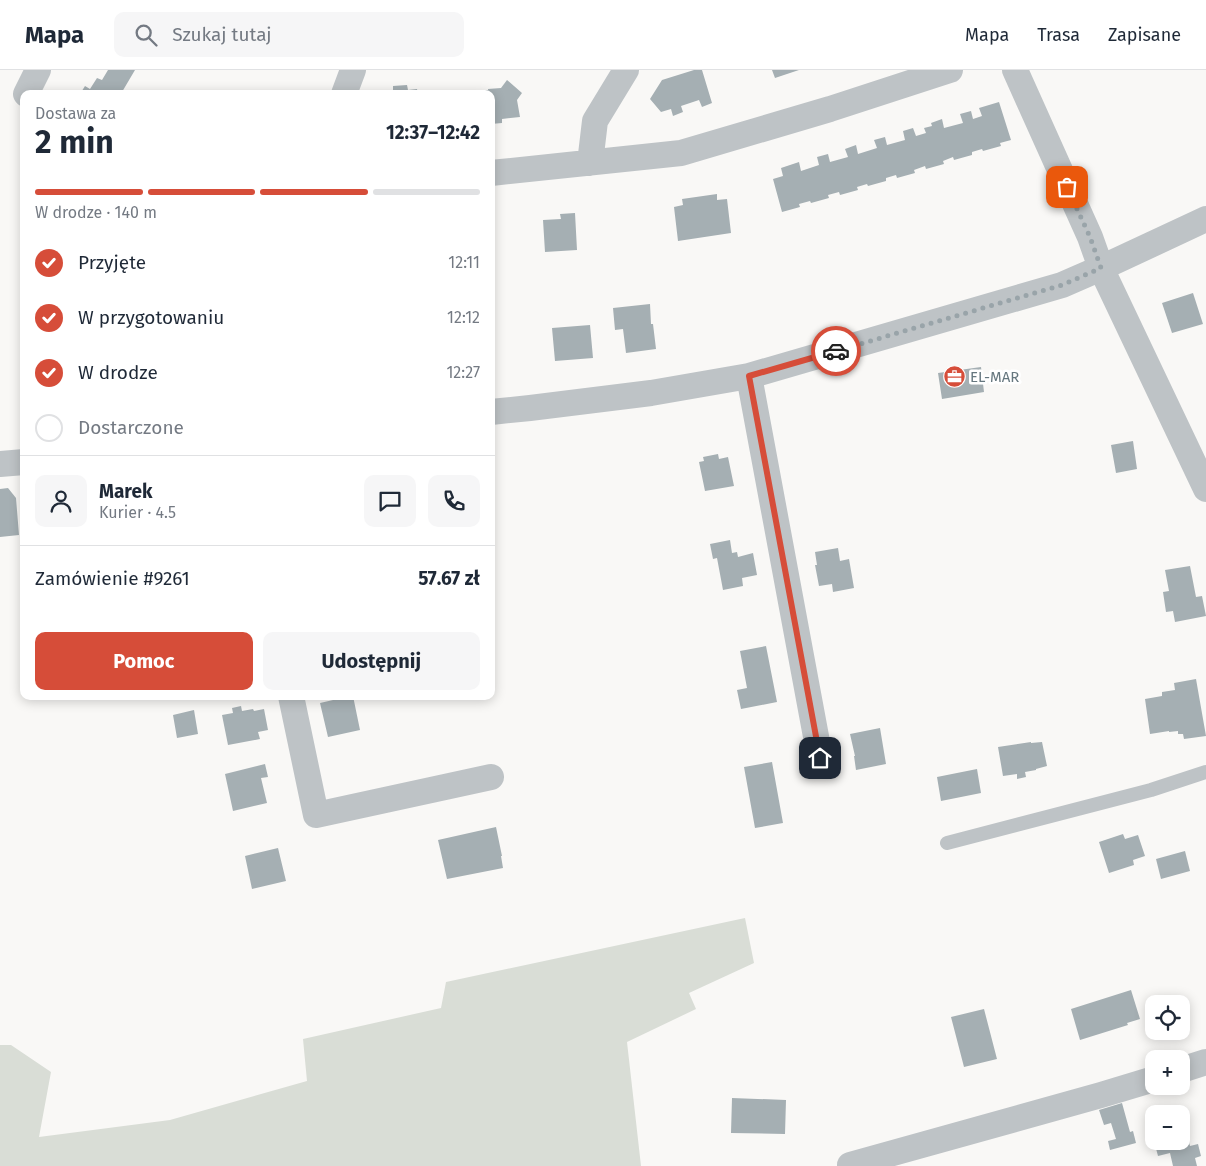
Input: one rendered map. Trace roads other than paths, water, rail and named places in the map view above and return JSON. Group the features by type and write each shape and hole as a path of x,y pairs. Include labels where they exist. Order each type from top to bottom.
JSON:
{"street":[{"path":"28,90 38,70"},
{"path":"346,90 353,70"},
{"path":"590,163 595,121 626,70"},
{"path":"495,172 681,153 830,109 950,70"},
{"path":"1015,70 1090,237 1101,268 1206,489"},
{"path":"495,412 650,393 749,376 1062,285 1206,219"},
{"path":"749,376 820,758"},
{"path":"0,464 20,462"},
{"path":"292,700 316,815 491,777"},
{"path":"1190,1067 1206,1062"},
{"path":"850,1166 1145,1082"}],"lane":[{"path":"947,843 1151,790 1206,772"}],"place":[{"name":"EL-MAR","path":"954,377"}]}
